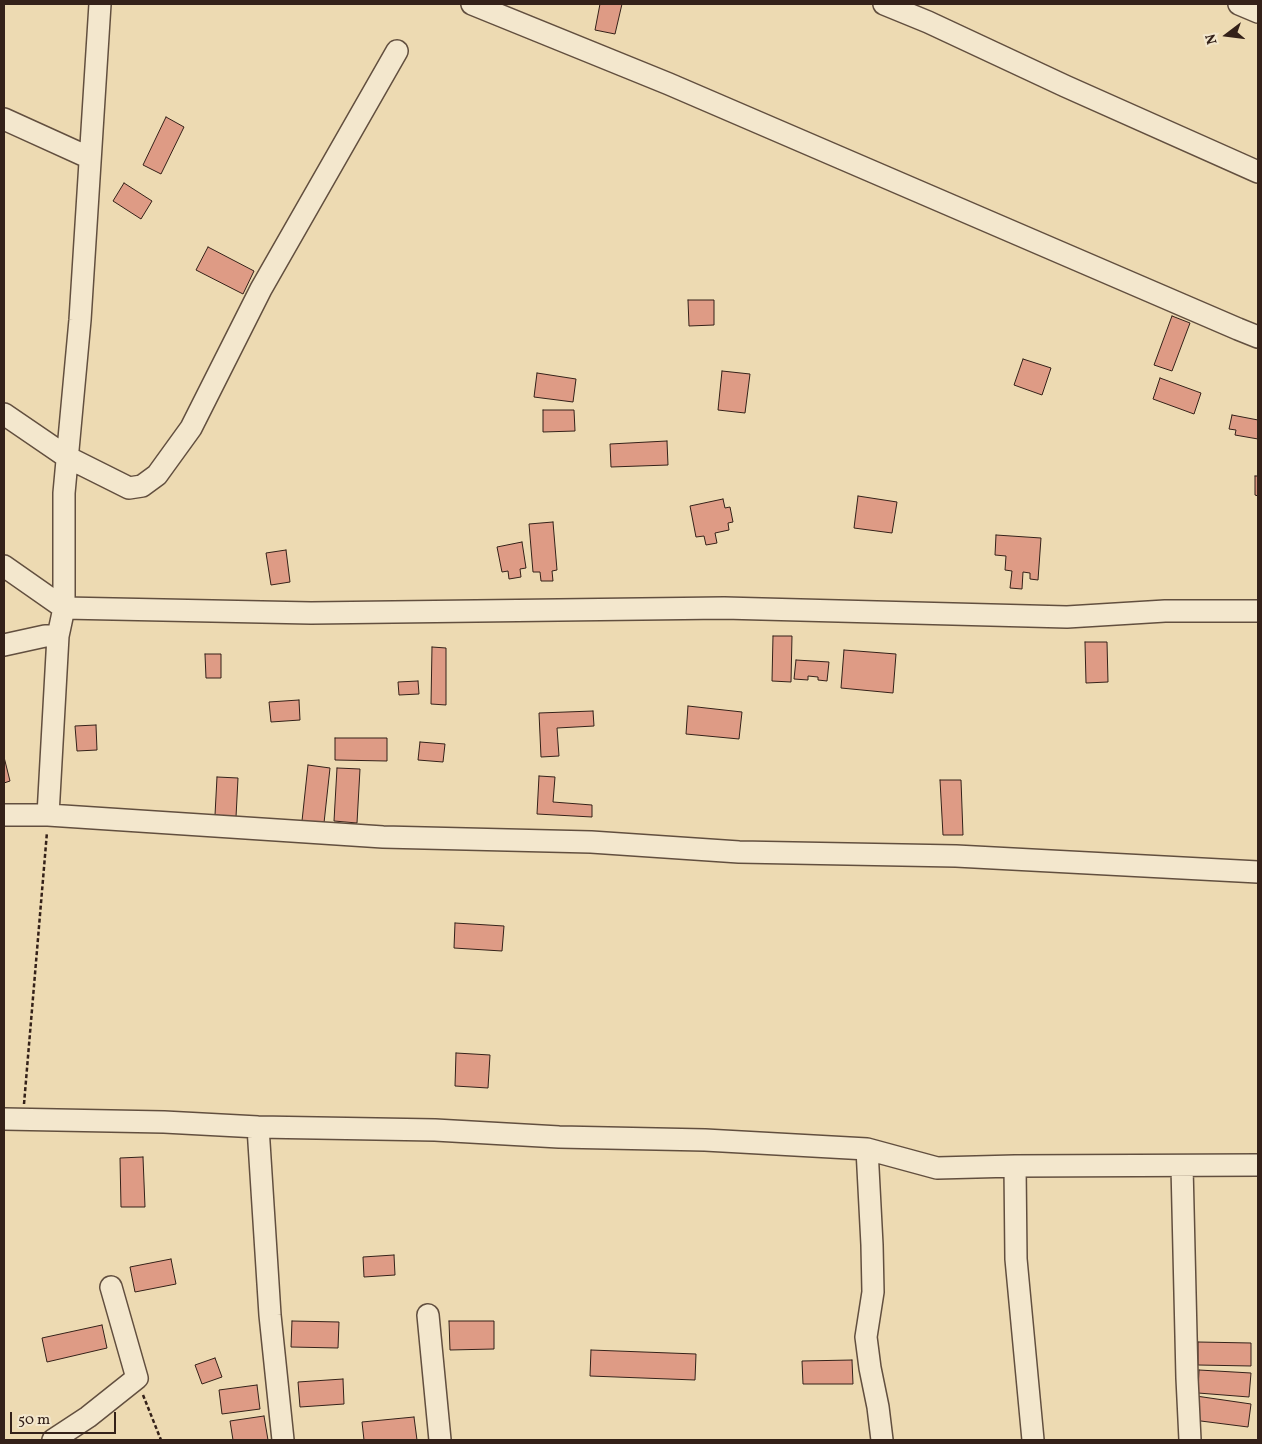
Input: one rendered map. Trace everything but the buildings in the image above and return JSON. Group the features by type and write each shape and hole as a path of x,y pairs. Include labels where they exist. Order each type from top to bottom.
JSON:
{"street":[{"path":"472,4 678,88 1258,337"},
{"path":"884,4 937,26 1065,86 1258,172"},
{"path":"1239,4 1258,12"},
{"path":"48,815 58,636 64,608 64,493 80,320 90,158 96,5"},
{"path":"4,414 67,458 129,488 142,486 157,475 191,428 261,289 397,51"},
{"path":"4,120 90,158"},
{"path":"4,566 64,608 311,613 724,608 1067,617 1166,612 1258,611"},
{"path":"4,645 45,636 58,636"},
{"path":"4,815 48,815 383,837 591,842 739,852 956,856 1258,872"},
{"path":"13,1120 164,1122 258,1127 435,1130 559,1137 706,1140 867,1149 937,1168 1258,1165"},
{"path":"258,1127 270,1315 283,1440"},
{"path":"867,1149 873,1292 866,1337 882,1440"},
{"path":"1016,1166 1016,1259 1034,1440"},
{"path":"1182,1166 1190,1440"},
{"path":"53,1440 88,1417 137,1378 111,1287"},
{"path":"428,1315 440,1440"}],"path":[{"path":"13,1120 48,815"},
{"path":"137,1378 161,1440"}]}
